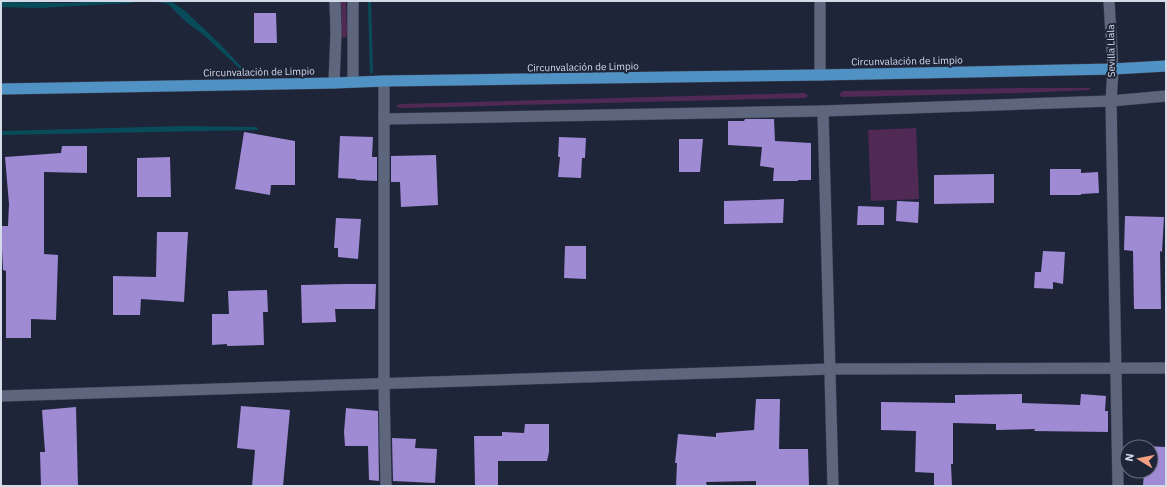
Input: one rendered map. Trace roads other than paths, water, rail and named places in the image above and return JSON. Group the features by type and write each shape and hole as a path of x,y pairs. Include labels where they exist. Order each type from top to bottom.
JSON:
{"highway":[{"name":"Circunvalación de Limpio","path":"1,89 384,81 820,75 1113,69 1166,66"}],"street":[{"path":"334,83 336,33 335,1"},
{"path":"353,1 353,82"},
{"path":"820,1 820,75"},
{"name":"Sevilla Llala","path":"1110,1 1113,69 1111,101 1118,486"},
{"path":"384,81 384,384 386,486"},
{"path":"384,119 823,111 1111,101 1166,96"},
{"path":"823,111 834,486"},
{"path":"1,396 830,369 1166,368"}]}
